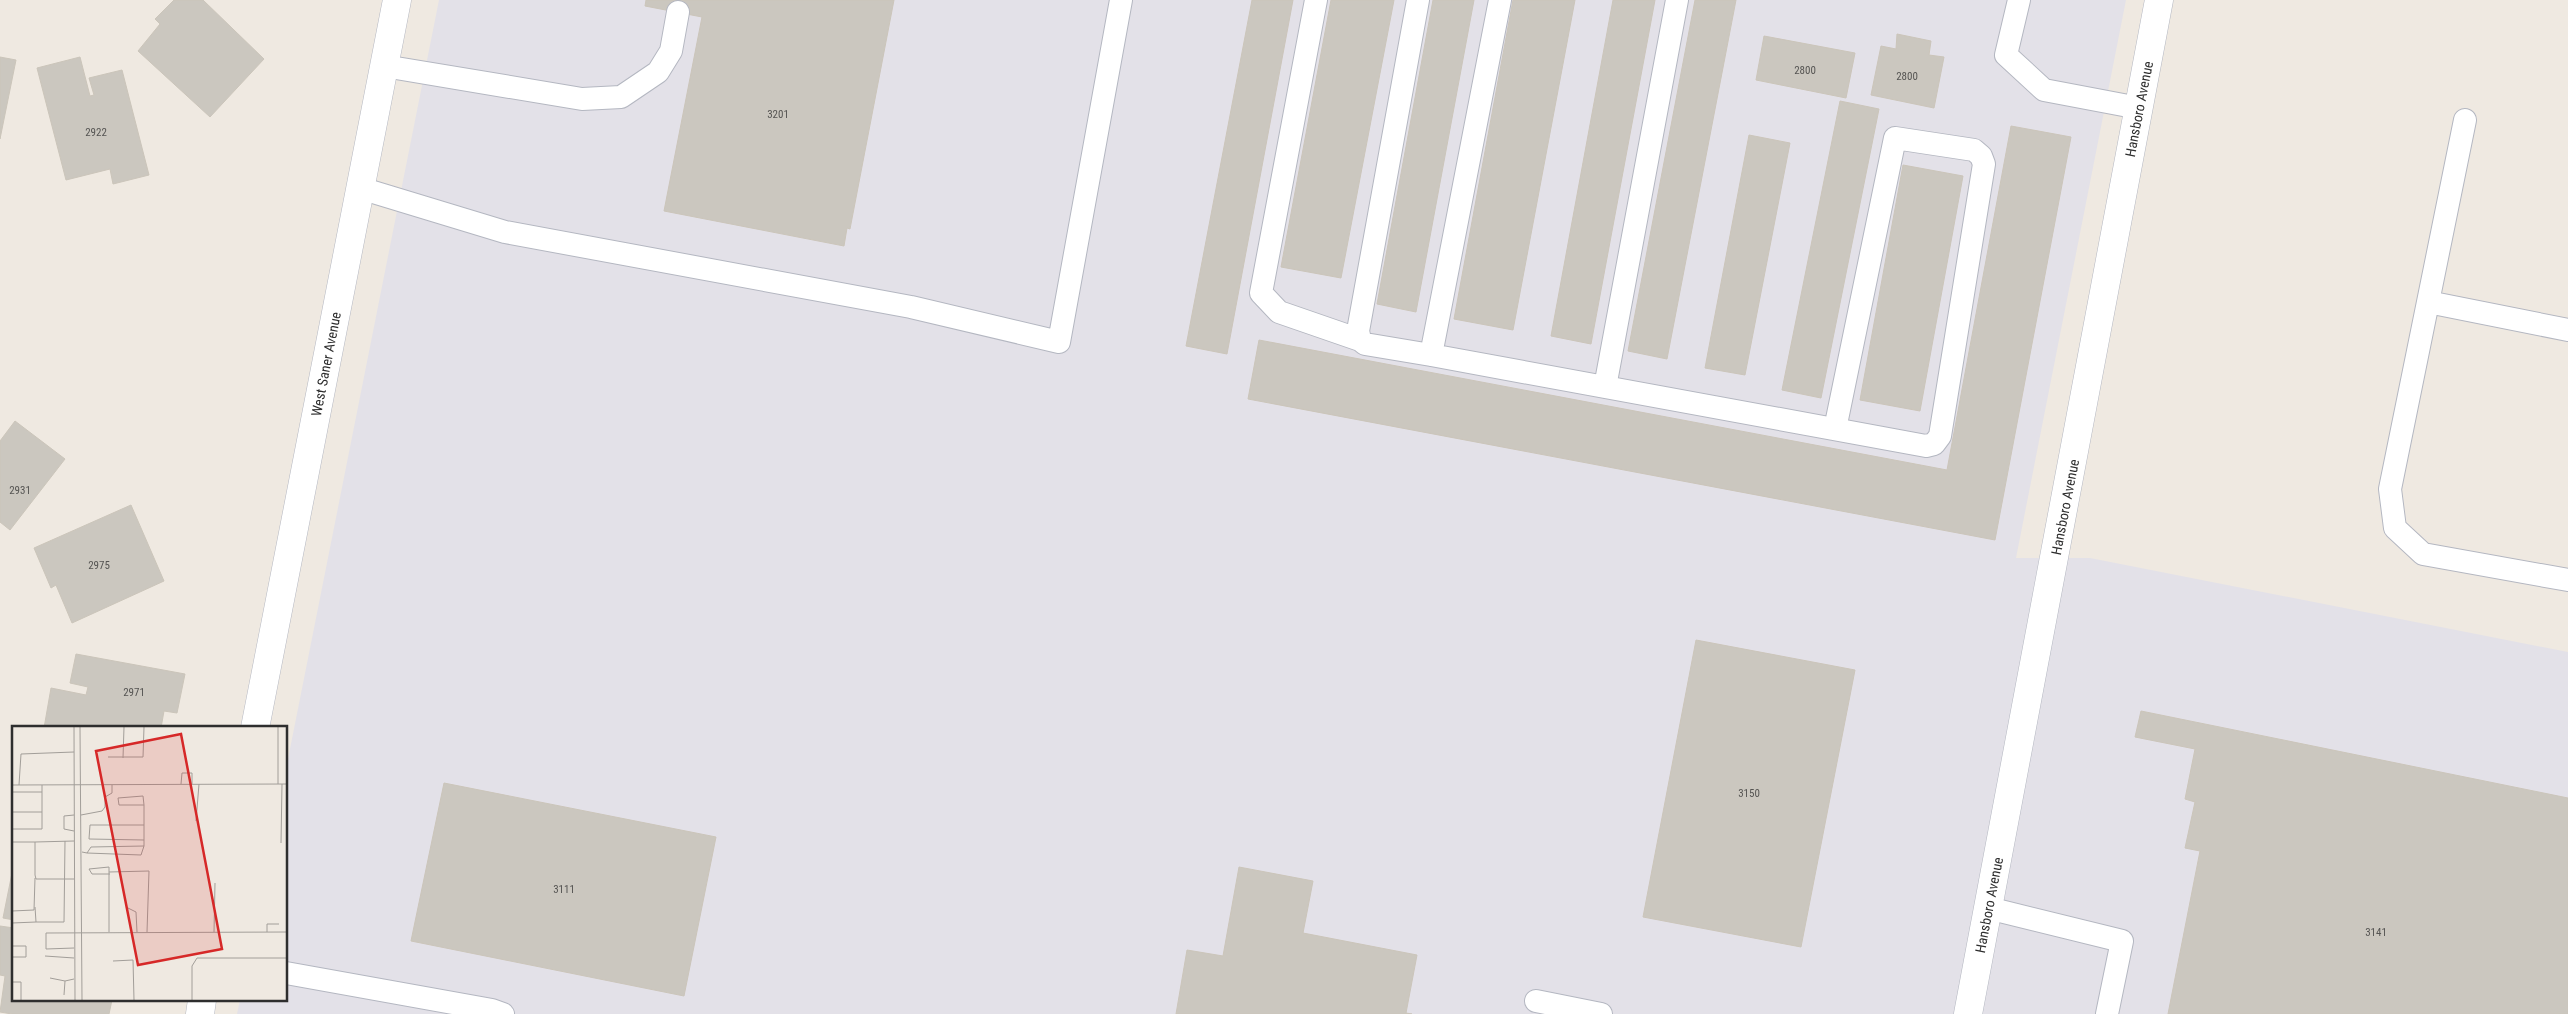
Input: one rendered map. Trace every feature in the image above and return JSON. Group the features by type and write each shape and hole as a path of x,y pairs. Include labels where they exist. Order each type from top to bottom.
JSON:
{"street":[{"name":"West Saner Avenue","path":"256,726 397,0"},
{"name":"Hansboro Avenue","path":"1968,1014 2160,0"}],"lane":[{"path":"360,188 505,232 911,307 1058,342 1121,0"},
{"path":"1316,0 1261,292 1279,312 1360,340 1365,344 1926,446 1934,444 1940,436 1984,164 1981,156 1974,150 1895,138 1835,429"},
{"path":"1360,340 1358,331 1418,0"},
{"path":"1431,355 1500,0"},
{"path":"1605,387 1677,0"},
{"path":"2019,0 2006,55 2044,90 2139,108"},
{"path":"384,66 582,99 622,97 658,72 671,51 678,12"},
{"path":"2465,120 2390,489 2395,528 2423,554 2568,580"},
{"path":"2428,302 2568,330"},
{"path":"1988,908 2122,941 2107,1014"},
{"path":"288,973 492,1010 503,1014"},
{"path":"1536,1001 1601,1014"}],"shaded area":[{"path":"439,0 2126,0 2016,558 2090,558 2568,652 2568,1014 237,1014 240,1002 288,1002 288,759"}],"building":[{"path":"174,0 203,0 264,59 210,117 138,51 160,24 155,19"},
{"path":"646,0 894,0 850,229 847,228 844,246 664,211 702,17 645,6"},
{"path":"1252,0 1293,0 1227,354 1186,346"},
{"path":"1331,0 1394,0 1341,278 1281,267"},
{"path":"1433,0 1474,0 1416,312 1377,304"},
{"path":"1513,0 1575,0 1513,330 1454,319"},
{"path":"1613,0 1655,0 1591,344 1551,336"},
{"path":"1695,0 1736,0 1667,359 1628,351"},
{"path":"1897,34 1931,41 1929,55 1944,57 1934,108 1871,95 1881,46 1896,49"},
{"path":"1764,36 1855,53 1846,98 1756,80"},
{"path":"0,57 16,60 0,139"},
{"path":"80,57 90,96 94,95 89,78 122,70 149,175 113,184 110,169 66,180 37,68"},
{"path":"1840,101 1879,109 1821,398 1782,390"},
{"path":"2011,126 2071,137 1995,540 1248,399 1259,340 1947,470"},
{"path":"1749,135 1790,143 1745,375 1705,368"},
{"path":"1903,165 1963,176 1920,411 1860,400"},
{"path":"15,421 65,459 10,530 0,522 0,441"},
{"path":"131,505 164,581 72,623 56,585 51,588 34,548"},
{"path":"1696,640 1855,670 1801,947 1643,917"},
{"path":"76,654 185,674 177,713 164,711 161,726 44,726 51,688 86,695 88,687 70,683"},
{"path":"2141,711 2568,798 2568,1014 2168,1014 2200,851 2185,848 2195,802 2185,799 2195,749 2135,737"},
{"path":"444,783 716,837 684,996 411,941"},
{"path":"1239,867 1313,881 1303,933 1417,955 1406,1013 1412,1014 1176,1014 1187,950 1223,956"},
{"path":"12,873 12,920 3,918"},
{"path":"0,926 12,928 12,1002 112,1002 109,1014 12,1014 0,1012 5,976 0,975"}]}
